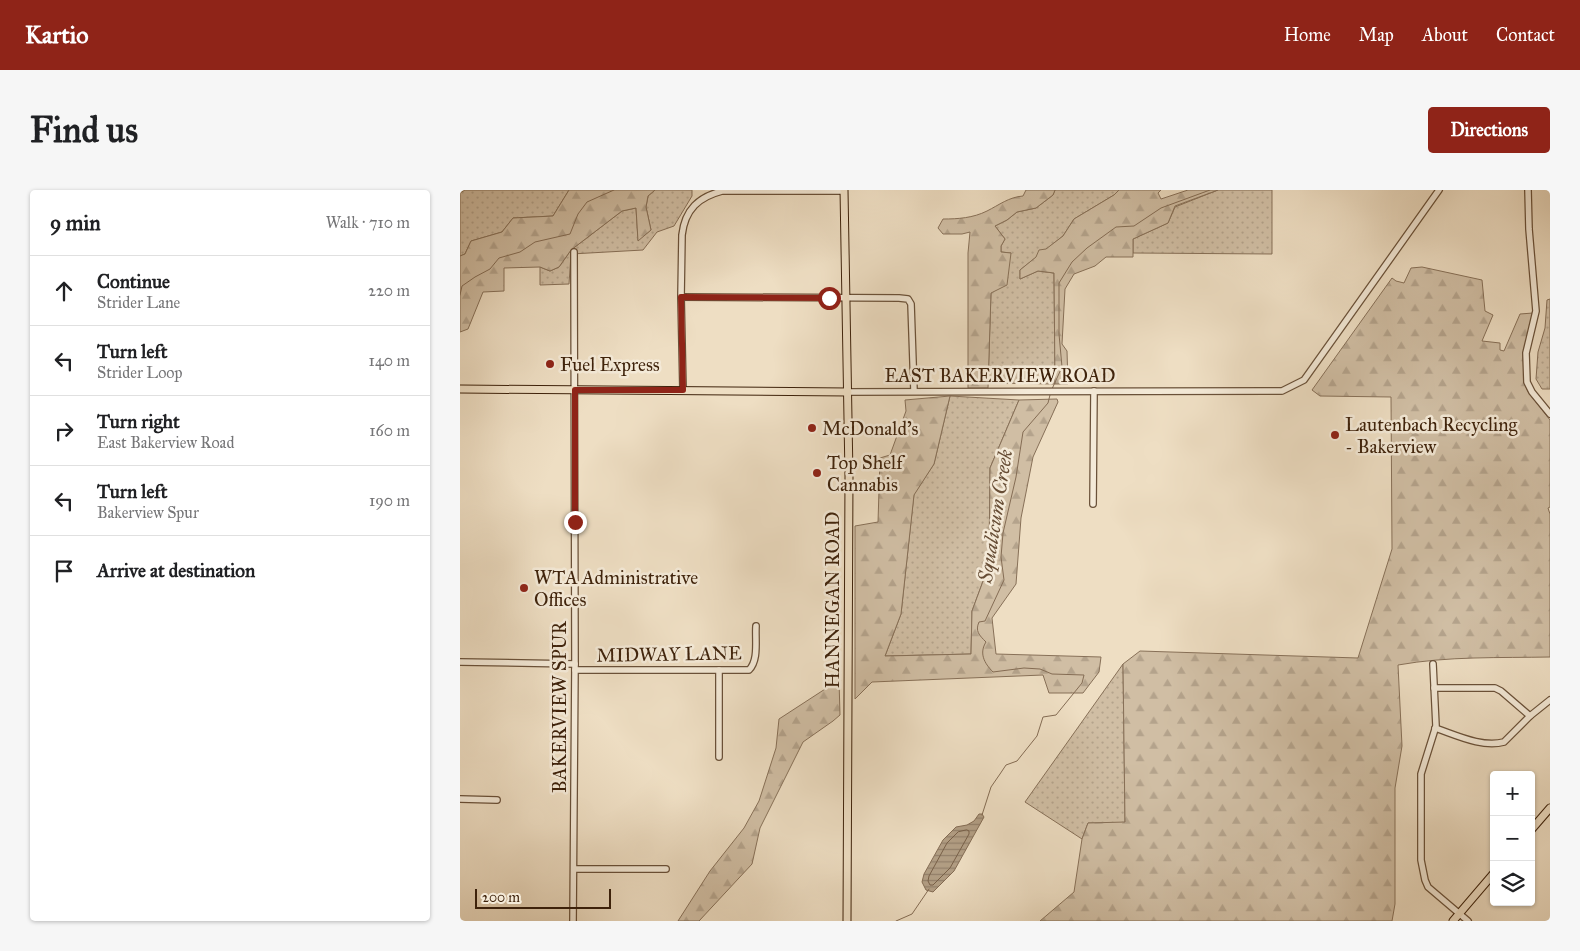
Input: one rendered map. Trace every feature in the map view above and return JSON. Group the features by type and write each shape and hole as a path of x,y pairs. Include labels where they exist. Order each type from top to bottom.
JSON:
{"main road":[{"name":"HANNEGAN ROAD","path":"844,190 848,392 846,921"},
{"name":"EAST BAKERVIEW ROAD","path":"460,389 848,392"},
{"path":"1535,825 1550,808"},
{"path":"1453,921 1490,879"}],"street":[{"path":"683,390 681,297 683,225 692,208 709,194 722,191 844,190"},
{"name":"EAST BAKERVIEW ROAD","path":"848,392 1282,391 1304,380 1439,190"},
{"path":"1528,190 1529,229 1536,311 1526,353 1526,382 1550,414"},
{"name":"BAKERVIEW SPUR","path":"573,921 575,667 574,252"},
{"path":"681,297 908,299 910,302 914,391"},
{"path":"1093,504 1094,391"},
{"name":"MIDWAY LANE","path":"460,662 575,667 749,670 753,666 755,659 756,626"},
{"path":"1433,664 1435,728 1421,774 1420,860 1428,887 1468,921"},
{"path":"719,670 719,757"},
{"path":"1434,688 1495,688 1502,691 1530,716"},
{"path":"1435,728 1487,744 1504,742 1530,716 1550,700"},
{"path":"460,800 497,800"},
{"path":"574,869 666,869"}],"green space":[{"path":"465,190 569,190 553,216 513,218 502,232 471,241 465,254 460,256 460,193"},
{"path":"569,190 655,190 648,196 646,207 651,230 638,241 636,208 622,211 571,250 559,267 550,271 540,267 504,268 504,291 483,292 468,329 460,332 460,256 465,254 471,241 502,232 513,218 553,216"},
{"path":"655,190 692,190 692,196 674,226 657,232 643,250 571,254 569,284 540,285 540,267 550,271 559,267 571,250 622,211 636,208 638,240 651,230 646,207 648,196"},
{"path":"1026,190 1055,190 1053,195 1036,208 1017,212 995,226 1005,239 1001,246 1001,252 1011,253 1007,285 991,293 988,388 968,388 968,253 970,232 943,234 938,228 943,219 965,218 982,213 1009,200 1023,196"},
{"path":"1055,190 1119,190 1074,219 1063,236 1020,270 1020,279 1038,271 1054,273 1055,384 988,383 991,292 1011,253 1001,252 1001,246 1005,239 995,226 1017,212 1036,208 1053,195"},
{"path":"1119,190 1161,190 1158,193 1161,199 1188,190 1218,190 1175,206 1168,223 1133,239 1133,257 1106,257 1095,266 1074,274 1065,289 1062,344 1067,351 1068,384 1055,384 1054,273 1038,271 1020,279 1020,270 1036,257 1039,250 1046,249 1063,236 1074,219"},
{"path":"1218,190 1272,190 1272,254 1133,253 1133,239 1168,223 1175,207"},
{"path":"1422,267 1482,280 1485,311 1493,315 1482,341 1500,343 1500,350 1504,351 1520,314 1533,313 1523,353 1524,382 1528,392 1550,420 1550,507 1548,508 1550,514 1550,657 1455,659 1398,665 1402,746 1395,788 1395,904 1392,921 1040,921 1074,892 1082,839 1088,823 1125,822 1123,664 1140,651 1358,658 1392,549 1391,397 1320,396 1312,390 1392,278 1404,283 1411,268"},
{"path":"1550,299 1550,389 1542,389 1536,379 1538,352 1545,328 1547,300"},
{"path":"950,396 1019,400 990,468 989,565 972,611 971,654 885,656 901,614 914,494 934,464"},
{"path":"950,396 934,464 914,495 901,614 885,656 971,654 972,611 989,565 990,468 1019,400 1057,399 1058,402 1033,457 1021,518 1016,584 992,618 996,654 1101,657 1099,672 1083,693 1049,693 1043,675 872,682 855,699 855,526 878,522 880,458 890,455 906,411 905,400"},
{"path":"1123,664 1125,823 1088,823 1082,839 1025,802"},
{"path":"839,680 840,715 803,742 760,828 752,864 699,921 678,921 710,871 744,828 759,801 776,748 779,719"}],"water":[{"path":"979,814 982,814 984,817 954,871 933,892 926,890 922,882 924,874 943,840 956,827 967,825 974,821"}],"waterway":[{"path":"460,295 462,286 490,269 499,258 520,252 535,242 570,234 578,214 587,202 614,190"},
{"name":"Squalicum Creek","path":"1052,389 1062,367 1059,334 1059,283 1072,262 1087,248 1116,227 1134,226 1161,208 1210,190"},
{"name":"Squalicum Creek","path":"982,815 991,787 1006,765 1017,761 1037,736 1043,717 1056,715 1082,683 1084,675 1052,674 1040,669 1024,668 993,672 984,658 983,650 986,642 978,630 979,622 985,621 1004,580 1001,557 1003,533 1016,477 1023,432 1048,403 1050,395"},
{"name":"Squalicum Creek","path":"896,921 912,914 929,889"}],"place":[{"name":"Fuel Express","path":"550,364"},
{"name":"McDonald's","path":"812,428"},
{"name":"Lautenbach Recycling - Bakerview","path":"1335,435"},
{"name":"Top Shelf Cannabis","path":"817,473"},
{"name":"WTA Administrative Offices","path":"524,588"}],"route":[{"path":"575,522 575,390 683,390 681,297 829,298"}]}
